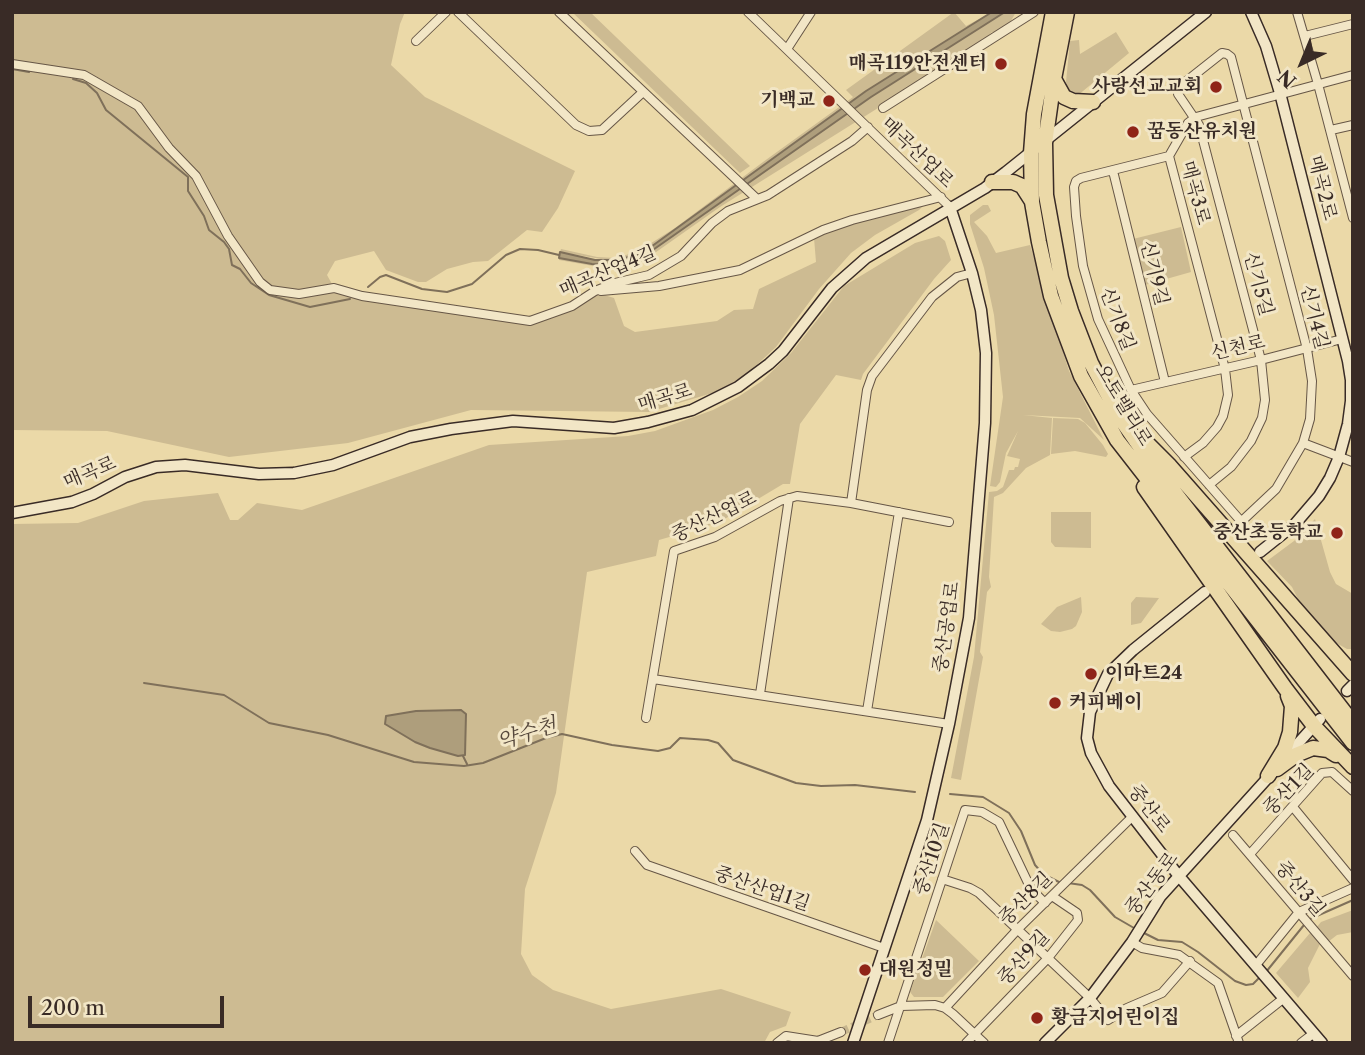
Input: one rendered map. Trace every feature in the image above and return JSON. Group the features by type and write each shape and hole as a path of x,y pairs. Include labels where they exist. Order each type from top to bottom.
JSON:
{"highway":[{"name":"오토밸리로","path":"1059,16 1045,143 1046,195 1061,278 1091,363 1120,418 1353,723"},
{"name":"오토밸리로","path":"1059,16 1034,114 1031,153 1032,202 1044,270 1061,327 1085,383 1117,440 1353,743"},
{"path":"1054,79 1065,97 1073,101 1093,102"},
{"path":"992,182 1004,181 1022,186 1032,202"},
{"path":"1120,418 1170,466 1353,674"},
{"path":"1117,440 1130,468 1284,688 1317,723 1348,763"},
{"path":"1322,641 1353,656"},
{"path":"1270,774 1285,748 1290,732 1292,706 1284,688"},
{"path":"1270,774 1296,754 1313,748 1328,750 1348,763"}],"street":[{"path":"416,41 446,12"},
{"path":"458,12 576,125 589,131 602,130 643,92"},
{"path":"559,12 754,197"},
{"path":"748,12 787,49 811,12"},
{"path":"883,108 1034,12"},
{"name":"매곡로","path":"12,513 72,502 133,474 156,467 185,465 259,474 294,473 333,465 410,437 451,429 513,421 614,428 692,410 738,387 769,364 783,351 832,288 866,258 992,182 1045,143 1206,12"},
{"name":"매곡2로","path":"1251,12 1266,46 1348,337 1351,401 1339,457 1330,478 1307,511 1284,535 1260,552"},
{"path":"1297,12 1353,218"},
{"path":"1305,36 1353,24"},
{"name":"매곡산업로","path":"787,49 950,207"},
{"name":"신기4길","path":"1196,117 1178,94 1178,87 1222,53 1231,57 1307,349 1312,381 1310,419 1303,443 1276,489 1243,520"},
{"name":"매곡산업4길","path":"12,64 84,75 138,106 169,148 196,176 228,236 260,282 271,289 299,294 334,288 362,296 530,321 572,306 595,291 615,283 649,275 681,256 712,223 728,211 754,197 768,195 841,148 865,124"},
{"path":"1196,117 1353,75"},
{"name":"매곡3로","path":"1184,457 1211,435 1223,416 1228,395 1225,369 1169,156 1188,123 1196,117"},
{"name":"신기5길","path":"1196,117 1261,360 1265,401 1258,428 1243,454 1209,485"},
{"path":"1331,130 1353,125"},
{"name":"신기8길","path":"1169,156 1076,181 1076,216 1083,266 1112,353 1131,390 1147,414 1184,457 1239,519 1243,520"},
{"name":"신기9길","path":"1113,172 1166,382"},
{"path":"1342,178 1353,175"},
{"path":"595,291 659,286 740,270 832,227 941,197"},
{"name":"중산공업로","path":"853,1043 927,820 969,618 985,423 986,353 981,310 972,273 950,207"},
{"path":"850,503 867,390 872,376 932,297 957,277 972,273"},
{"name":"신천로","path":"1131,390 1348,337"},
{"path":"1303,443 1353,462"},
{"path":"760,694 789,498 797,496 850,503 949,522"},
{"name":"중산산업로","path":"646,718 674,551 715,537 789,498"},
{"path":"867,711 899,512"},
{"name":"중산로","path":"1205,592 1118,664 1101,686 1090,712 1087,738 1091,753 1109,786 1178,875 1322,1043"},
{"path":"653,678 949,724"},
{"name":"중산동로","path":"1045,1043 1090,998 1178,875 1317,723"},
{"name":"중산1길","path":"1250,854 1322,774 1332,772 1353,791"},
{"path":"1293,807 1353,880"},
{"name":"중산10길","path":"888,1043 963,813 970,809 982,812 999,822 1031,889 1045,903"},
{"name":"중산8길","path":"945,1008 1017,929 1133,816"},
{"name":"중산3길","path":"1233,835 1353,976"},
{"name":"중산산업1길","path":"635,851 647,865 884,948"},
{"path":"942,879 979,893 1090,998 1108,1020 1127,1008 1162,993 1190,961"},
{"path":"1256,965 1300,914 1353,888"},
{"name":"중산9길","path":"966,1043 1048,958 1079,916 1052,896"},
{"path":"1132,942 1142,948 1179,955 1218,983 1237,1039 1284,998"},
{"path":"878,1015 901,1006 919,1004 945,1008 984,1043"},
{"path":"777,1043 786,1036 818,1041 841,1032"},
{"path":"1301,1043 1314,1033"}],"shaded area":[{"path":"12,12 405,12 391,65 425,97 575,171 558,208 542,232 527,230 488,261 447,269 426,282 418,282 386,270 374,251 335,261 327,275 337,293 362,299 534,324 601,294 614,298 624,326 635,332 717,321 734,310 753,309 759,289 816,262 814,238 851,222 925,204 851,253 819,289 776,347 749,372 719,391 649,412 471,410 348,443 229,457 107,431 12,430"},
{"path":"572,12 590,12 750,166 740,173"},
{"path":"954,12 966,26 992,12 866,91 648,249 637,255 607,260 560,252 561,249 615,258 645,247 675,228 853,97 846,90"},
{"path":"992,12 1005,12 871,97 650,252 637,259 608,265 559,258 560,252 595,260 616,260 648,249 866,91"},
{"path":"1004,12 1016,12 1008,26 996,33 992,32 977,46 720,207 642,262 605,268 559,260 592,264 619,263 650,252 871,97"},
{"path":"1116,32 1129,53 1077,96 1069,94 1066,82 1070,41 1079,40 1080,54"},
{"path":"983,205 988,205 991,211 974,222 987,236 996,253 1030,245 1069,371 1104,440 1080,418 1023,415 1052,418 1050,455 1026,468 1003,493 994,497 989,577 991,587 987,592 980,652 983,657 961,780 951,778 974,657 989,492 1003,487 1009,470 1018,467 1020,459 1007,456 1018,431 1006,453 1000,482 996,487 990,486 1003,397 994,315 984,268 970,224 970,215"},
{"path":"1181,227 1191,272 1145,285 1133,239"},
{"path":"939,236 945,241 951,260 934,279 861,380 836,375 800,424 790,484 783,484 718,523 659,540 656,556 587,572 556,793 525,889 521,954 532,975 553,990 611,1009 721,989 791,1012 786,1026 770,1032 764,1043 12,1043 12,524 78,523 144,501 218,493 230,520 238,520 257,503 302,510 489,445 628,436 655,431 713,410 762,381 791,353 844,286 915,243"},
{"path":"1053,418 1078,419 1085,423 1103,445 1108,454 1106,457 1075,451 1051,454"},
{"path":"1051,512 1091,512 1091,548 1055,547 1051,542"},
{"path":"1315,519 1336,584 1353,594 1353,649 1347,649 1331,640 1298,599 1292,587 1267,561 1294,541"},
{"path":"1081,597 1082,612 1072,629 1051,631 1041,624 1057,607"},
{"path":"1136,597 1159,598 1141,623 1131,625 1131,603"},
{"path":"461,710 466,714 465,755 458,756 430,748 385,724 386,716 416,711"},
{"path":"1353,910 1353,932 1337,935 1328,942 1316,928 1321,922"},
{"path":"936,920 979,961 943,997 914,997 910,992"},
{"path":"1310,933 1320,944 1308,968 1310,982 1298,998 1276,973"}],"waterway":[{"path":"12,69 29,72"},
{"path":"73,79 86,83 97,93 106,110 188,177 188,191 204,216 209,230 224,242 229,249 232,265 240,269 251,283 269,295 310,307 350,299"},
{"path":"368,287 386,275 422,289 447,292 472,284 506,255 520,249 559,255"},
{"name":"약수천","path":"144,683 224,695 269,723 328,735 414,762 464,766 483,763 562,734 612,745 658,751 670,748 680,738 718,743 733,760 796,783 821,786 855,785 915,792"},
{"path":"463,756 467,764"},
{"path":"950,794 983,797 1009,813 1021,831 1035,865 1043,874 1059,882"},
{"path":"1068,883 1082,885 1090,890 1115,917 1134,928"},
{"path":"1310,919 1353,900"},
{"path":"1266,972 1304,925"},
{"path":"1142,932 1158,940 1182,942 1235,981 1246,985 1253,984 1259,978"}],"tunnel":[{"path":"841,1032 878,1015"}],"place":[{"name":"매곡119안전센터","path":"1001,64"},
{"name":"사랑선교교회","path":"1216,87"},
{"name":"기백교","path":"829,101"},
{"name":"꿈동산유치원","path":"1133,132"},
{"name":"중산초등학교","path":"1337,533"},
{"name":"이마트24","path":"1091,674"},
{"name":"커피베이","path":"1055,703"},
{"name":"대원정밀","path":"865,970"},
{"name":"황금지어린이집","path":"1037,1018"}]}
